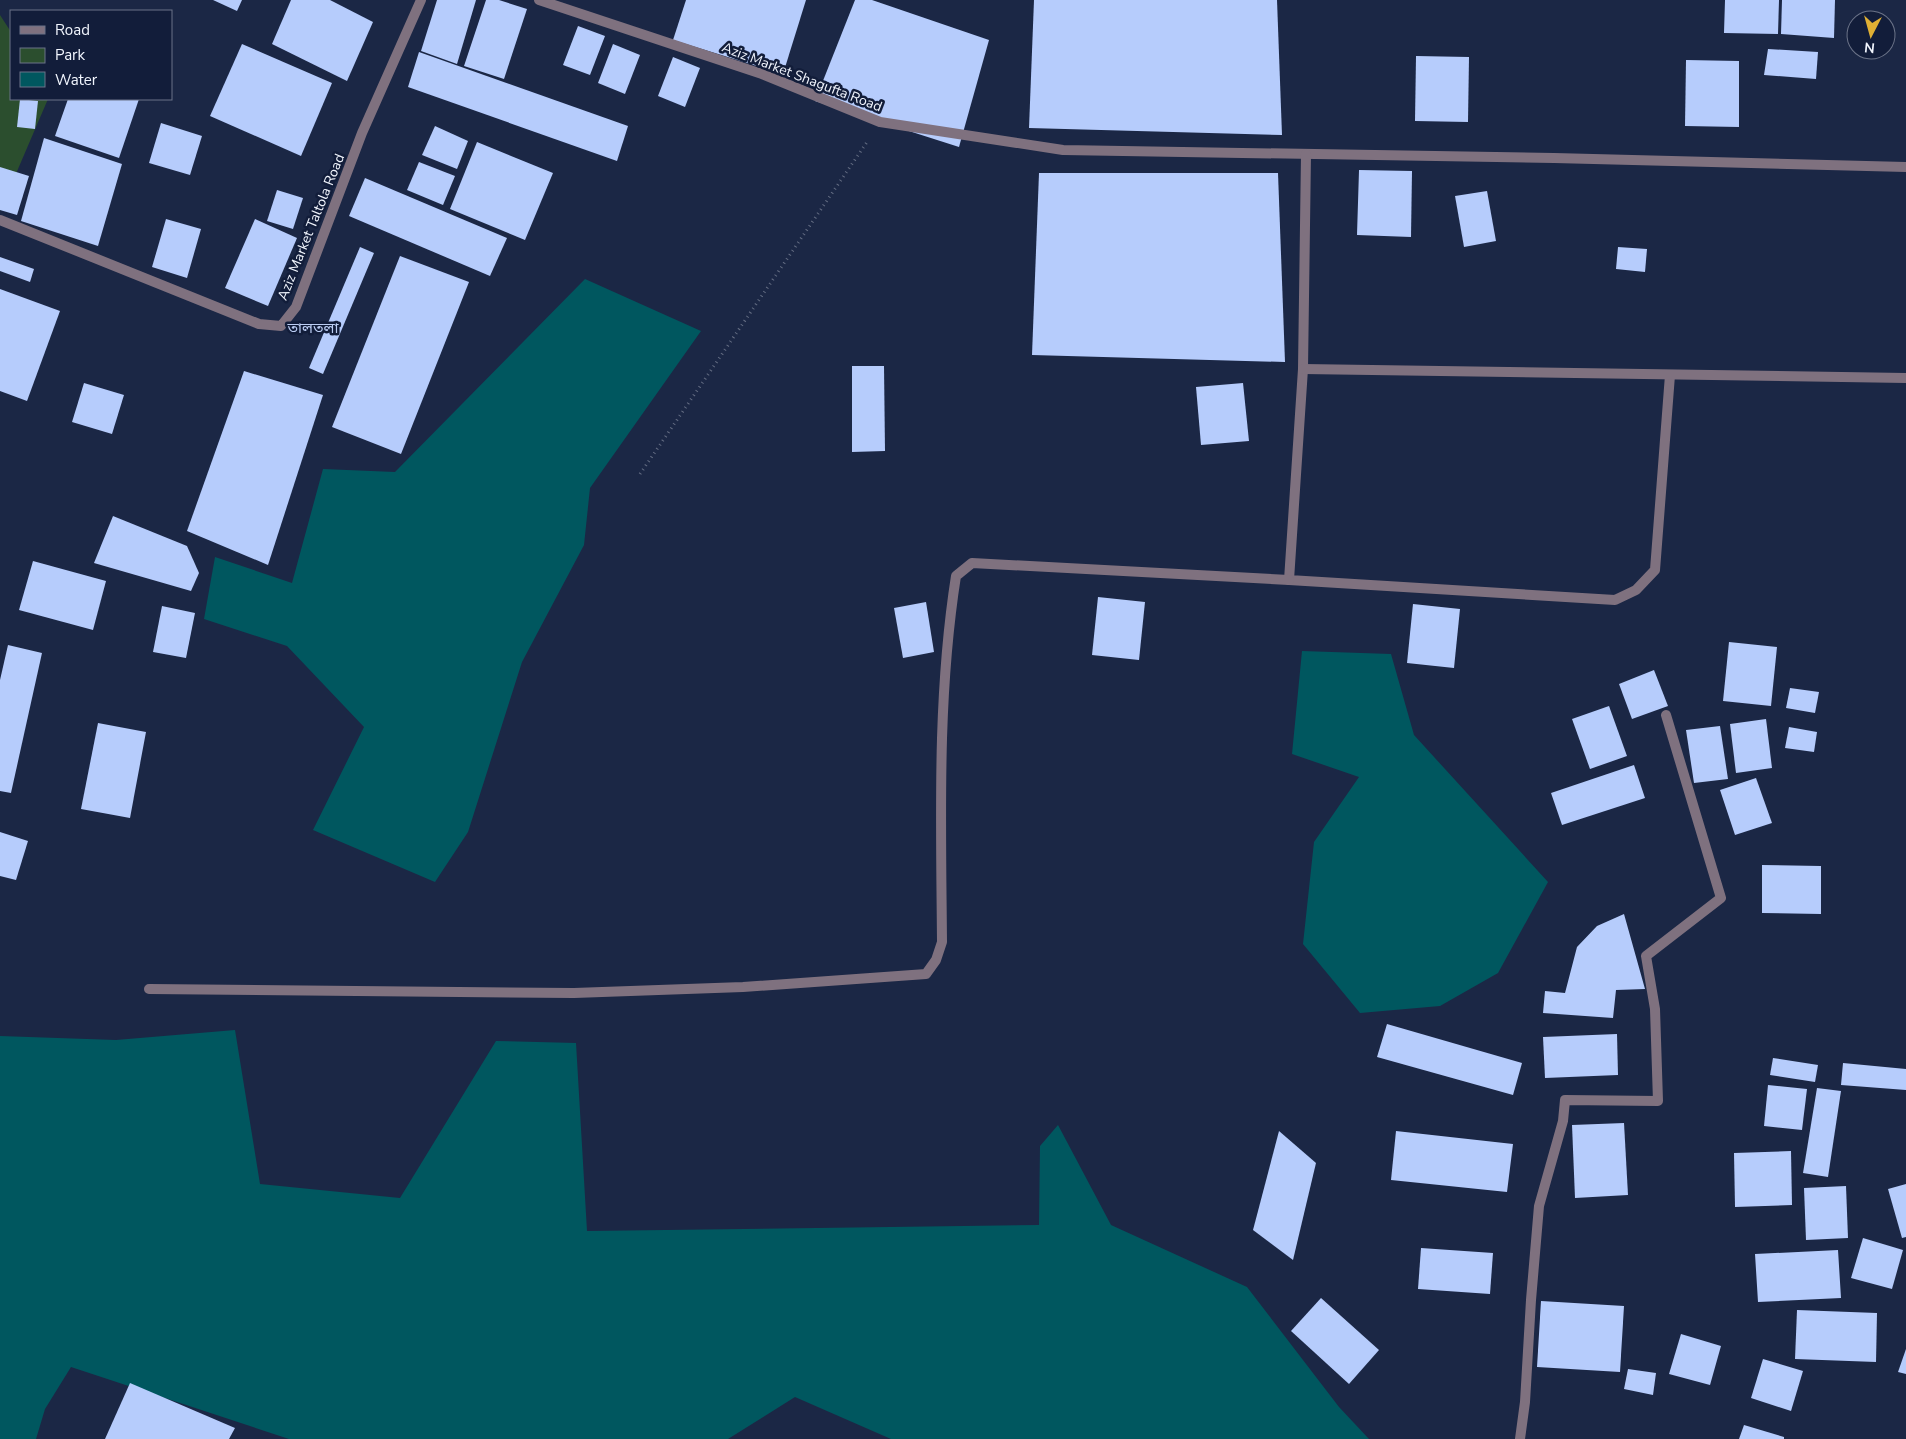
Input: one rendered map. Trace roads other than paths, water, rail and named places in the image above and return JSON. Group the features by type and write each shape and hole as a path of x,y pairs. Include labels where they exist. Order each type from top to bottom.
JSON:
{"street":[{"name":"Aziz Market Taltola Road","path":"0,220 259,324 281,326 296,306 362,133 421,0"},
{"name":"Aziz Market Shagufta Road","path":"539,0 762,74 880,122 1063,150 1906,167"},
{"path":"1289,580 1303,369 1306,154"},
{"path":"1303,369 1906,378"},
{"path":"149,988 574,993 743,987 926,974 936,960 942,942 940,771 949,621 956,576 972,563 1615,600 1636,590 1655,570 1670,375"},
{"path":"1520,1439 1526,1402 1531,1300 1539,1206 1563,1121 1565,1100 1658,1101 1655,1009 1646,956 1721,898 1666,714"}],"water":[{"path":"585,279 701,331 590,488 584,545 522,662 468,832 435,882 313,830 364,727 287,646 204,619 215,557 292,583 323,469 395,472"},
{"path":"1302,651 1391,654 1414,735 1548,882 1498,973 1440,1006 1360,1013 1303,944 1314,842 1359,777 1292,754"},
{"path":"235,1030 260,1184 400,1198 496,1041 576,1043 587,1231 1039,1225 1040,1146 1058,1125 1111,1225 1247,1287 1339,1407 1369,1439 891,1439 795,1397 728,1439 289,1439 71,1367 45,1409 36,1439 0,1439 0,1036 116,1040"}],"district":[{"name":"তালতলা","path":"313,328"}]}
